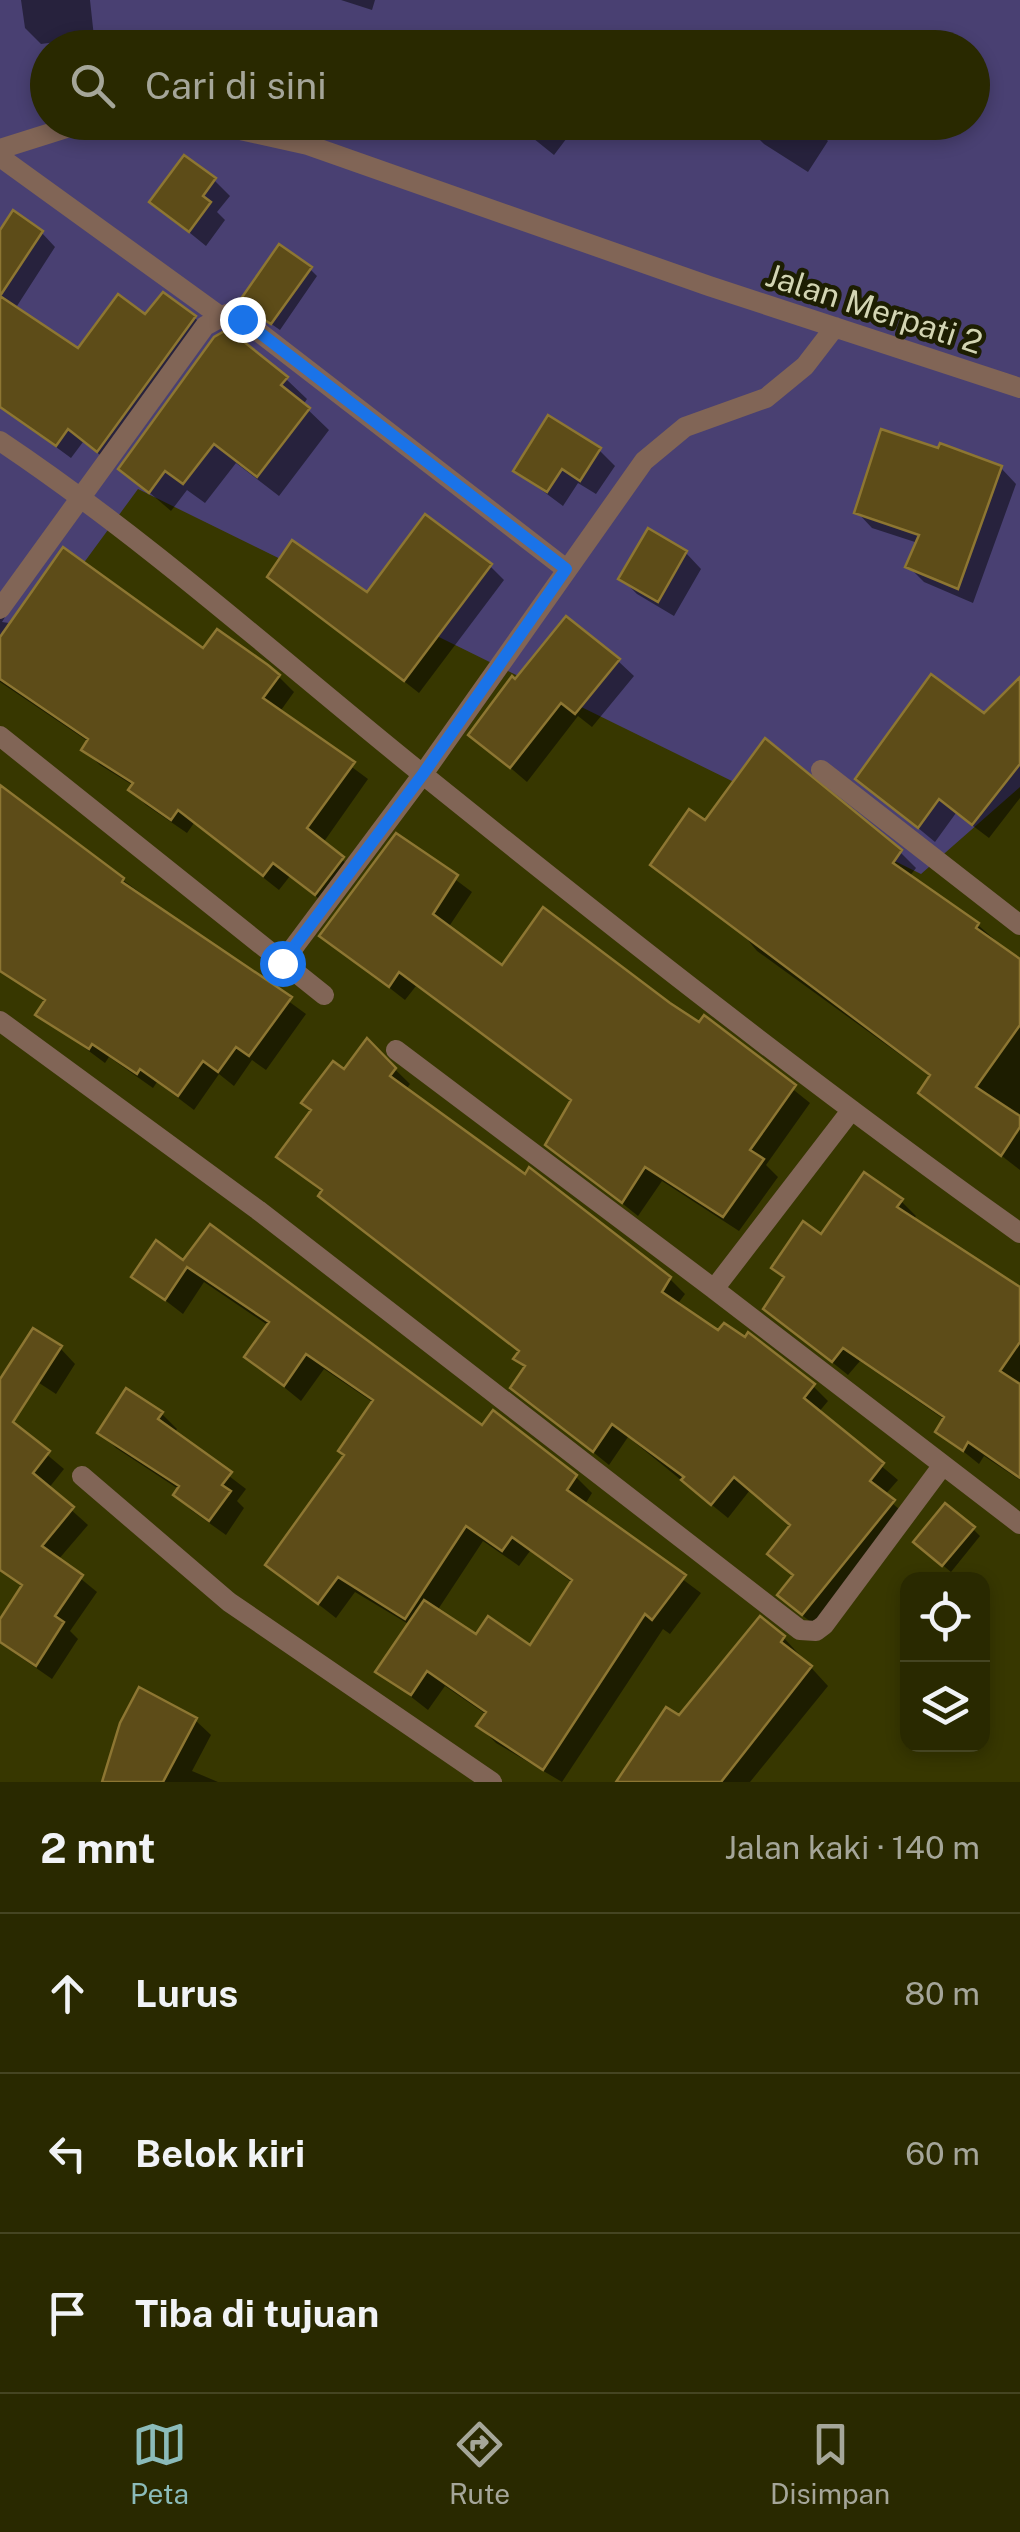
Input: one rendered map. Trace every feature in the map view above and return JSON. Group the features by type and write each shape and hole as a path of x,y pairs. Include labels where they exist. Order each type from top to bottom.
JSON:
{"street":[{"path":"0,149 30,139"},
{"name":"Jalan Merpati 2","path":"289,140 709,286 1020,388"},
{"path":"0,157 220,316 242,319 566,569"},
{"path":"0,609 204,326 220,316"},
{"path":"282,963 423,774 644,462 685,426 766,398 804,366 835,328"},
{"path":"0,441 82,496 423,774 850,1112 1020,1234"},
{"path":"0,736 324,994"},
{"path":"821,770 1020,925"},
{"path":"0,1020 258,1210 800,1630 816,1631 824,1626 943,1465"},
{"path":"396,1050 1020,1524"},
{"path":"714,1289 850,1112"},
{"path":"82,1476 244,1614 492,1782"}],"shaded area":[{"path":"0,0 1020,0 1020,787 921,874 138,489 0,677"}],"building":[{"path":"184,155 216,178 203,196 211,202 189,232 149,202"},
{"path":"13,210 43,231 0,296 0,230"},
{"path":"279,244 312,267 271,324 238,303"},
{"path":"163,292 196,316 97,452 68,429 56,446 0,407 0,296 78,348 118,294 145,314"},
{"path":"228,329 288,377 281,385 310,408 257,477 214,444 183,484 165,471 149,493 118,469 214,337"},
{"path":"548,415 601,448 580,481 562,469 547,492 513,471"},
{"path":"881,429 938,448 940,443 1002,466 958,589 905,567 919,535 854,513"},
{"path":"425,514 492,564 404,681 267,577 292,540 367,592"},
{"path":"648,528 687,551 658,602 618,579"},
{"path":"63,547 203,648 217,629 268,665 280,675 263,698 355,762 307,828 344,857 315,895 273,863 263,876 178,810 171,820 128,790 133,783 81,750 88,739 0,679 0,637"},
{"path":"566,616 620,659 575,714 561,703 510,768 468,735 512,676 515,679"},
{"path":"931,674 984,713 1020,677 1020,764 972,825 939,799 918,828 855,779"},
{"path":"765,738 902,850 893,863 979,923 976,928 1020,959 1020,1025 976,1087 1020,1116 1020,1127 1001,1156 918,1093 930,1075 650,865 689,809 705,820"},
{"path":"0,785 124,878 122,882 292,997 249,1056 236,1047 218,1072 203,1061 178,1096 140,1069 137,1074 92,1044 89,1049 35,1015 45,1000 0,971"},
{"path":"396,833 458,875 433,914 502,965 543,907 670,1003 699,1022 704,1015 796,1085 750,1150 764,1159 723,1217 645,1167 622,1203 545,1145 571,1100 399,972 389,987 319,936"},
{"path":"367,1038 396,1068 390,1076 525,1174 529,1167 671,1277 662,1292 718,1330 724,1323 745,1337 748,1332 815,1384 804,1398 884,1463 870,1481 895,1500 802,1615 777,1595 793,1575 767,1554 790,1525 734,1477 711,1505 681,1480 684,1477 612,1424 593,1452 510,1388 525,1366 513,1359 519,1351 318,1196 322,1190 276,1157 311,1110 301,1103 333,1061 344,1069"},
{"path":"864,1172 903,1199 897,1207 1020,1287 1020,1342 1000,1371 1020,1384 1020,1478 968,1442 963,1451 935,1432 944,1417 843,1348 832,1362 763,1309 784,1277 771,1268 803,1221 821,1234"},
{"path":"210,1224 482,1425 493,1410 577,1475 567,1490 686,1575 652,1620 645,1614 543,1770 476,1726 486,1712 427,1671 411,1695 375,1672 424,1600 476,1634 488,1616 530,1645 572,1580 512,1537 502,1551 466,1526 405,1619 338,1577 318,1604 265,1565 344,1455 338,1451 373,1400 306,1354 284,1386 244,1357 269,1322 187,1267 165,1300 131,1277 156,1240 183,1260"},
{"path":"33,1328 62,1346 13,1422 50,1451 33,1473 74,1507 42,1546 83,1575 55,1616 64,1622 36,1666 0,1642 0,1619 22,1585 0,1570 0,1379"},
{"path":"126,1388 163,1412 158,1419 232,1472 222,1485 231,1491 209,1521 173,1495 179,1486 97,1433"},
{"path":"945,1503 975,1527 942,1566 913,1542"},
{"path":"760,1616 785,1636 781,1642 812,1666 721,1782 616,1782 666,1707 679,1715"},
{"path":"139,1687 197,1718 163,1782 102,1782 120,1723"}],"route":[{"path":"242,319 566,569 423,774 282,963"}]}
